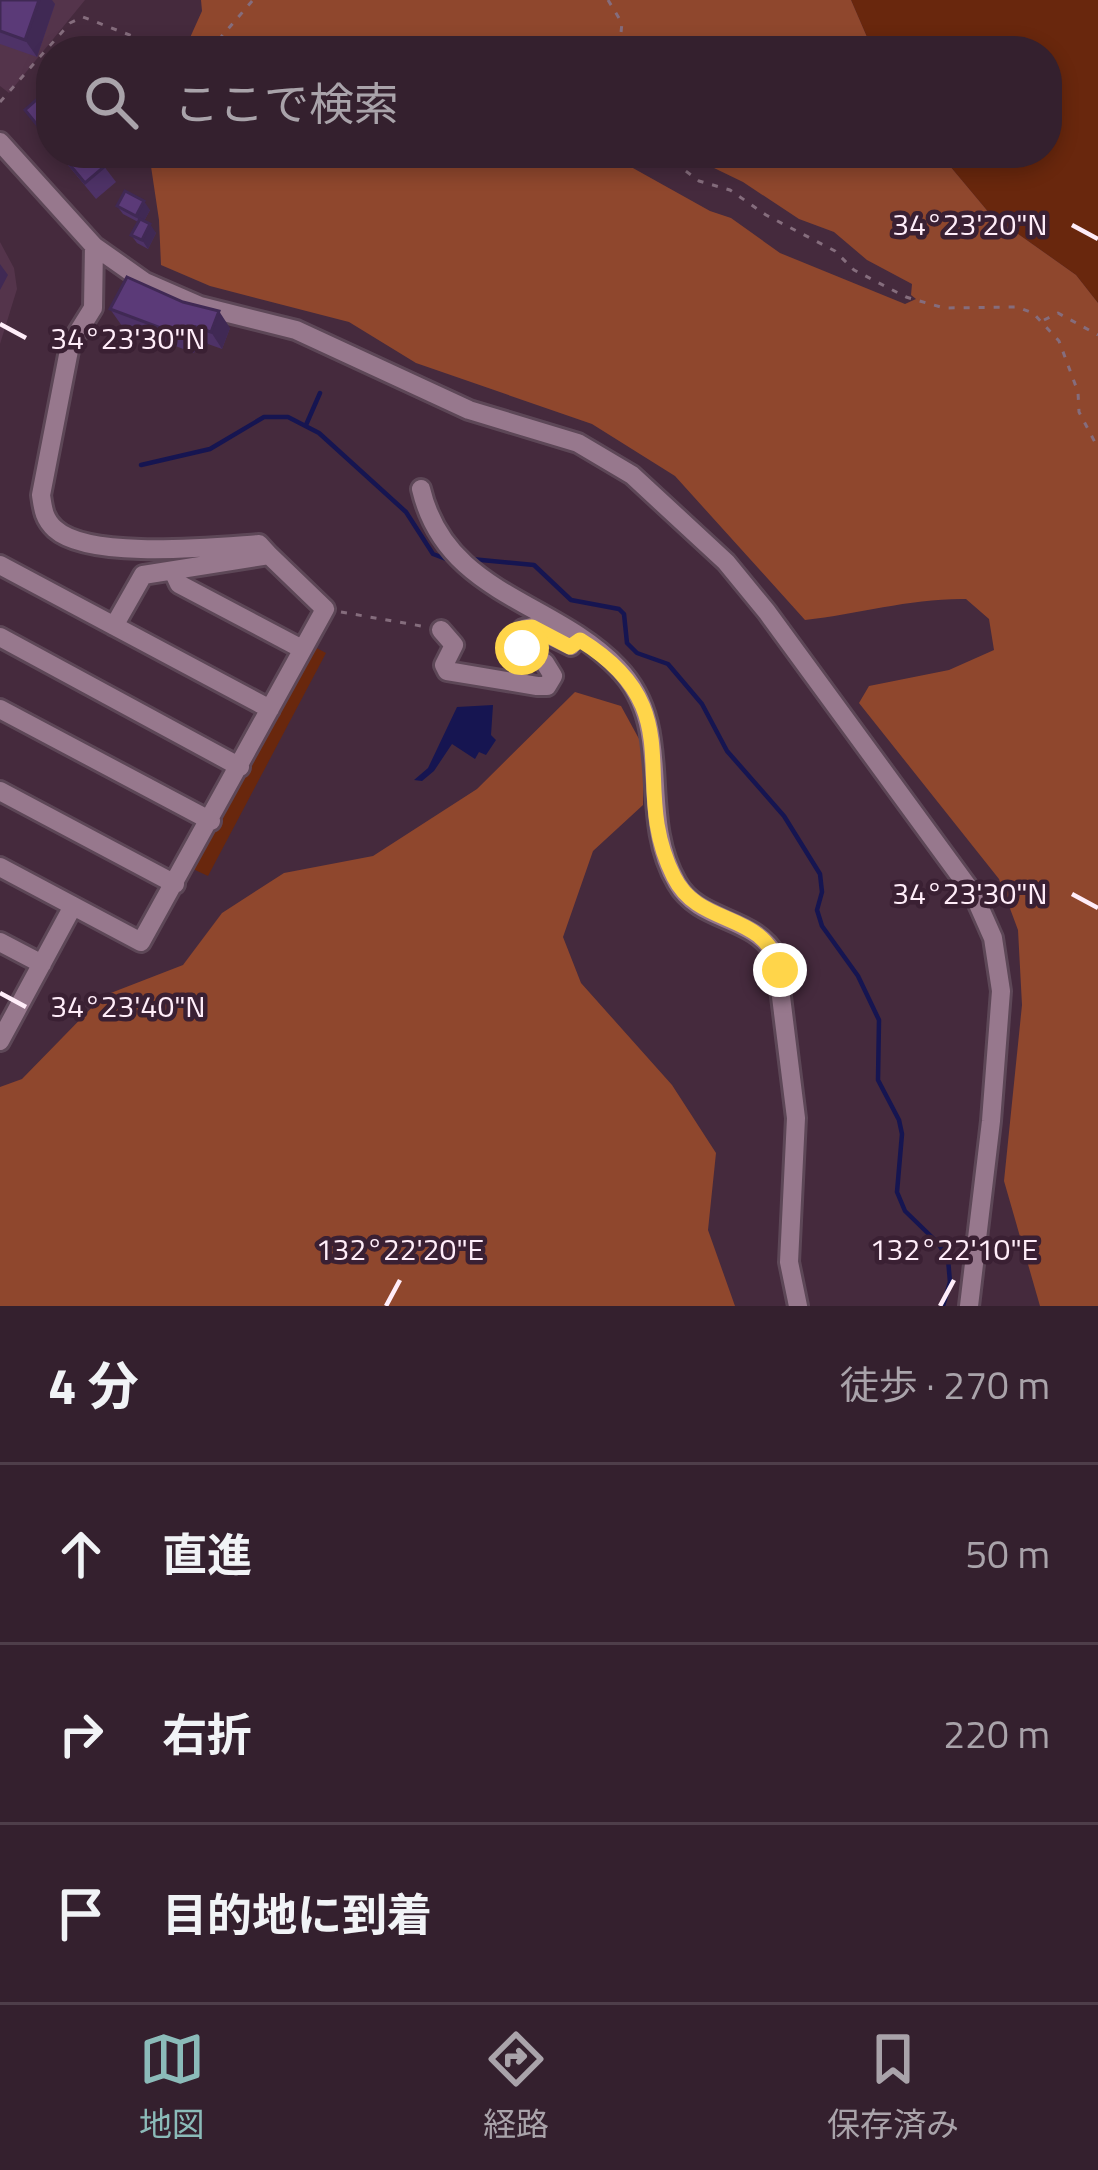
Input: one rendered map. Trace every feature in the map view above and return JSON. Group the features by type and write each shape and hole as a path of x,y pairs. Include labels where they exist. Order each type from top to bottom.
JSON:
{"street":[{"path":"0,142 94,246 145,282 200,306 296,331 469,410 578,443 632,476 678,514 754,595 974,895 993,938 1001,991 992,1121 969,1306"},
{"path":"0,867 141,942 325,609 259,544 154,550 72,538 56,531 44,515 40,495 70,345 93,308 94,246"},
{"path":"422,489 432,526 470,569 612,662 645,706 658,828 676,881 693,904 761,935 778,963 796,1118 789,1262 798,1306"},
{"path":"114,626 143,575 269,555"},
{"path":"0,565 270,709"},
{"path":"173,572 179,584 302,650"},
{"path":"441,630 454,645 444,665 447,671 537,686 547,686 554,676 545,663 517,644 523,628 532,627 570,647 580,640"},
{"path":"0,637 240,767"},
{"path":"0,709 211,821"},
{"path":"0,791 175,884"},
{"path":"0,1040 6,1018 73,906"},
{"path":"0,942 42,964"}],"path":[{"path":"222,36 254,0"},
{"path":"608,0 622,23 621,36"},
{"path":"58,36 83,17 132,36"},
{"path":"0,101 36,61"},
{"path":"682,168 699,181 730,190 777,222 835,251 854,270 906,297 944,308 1016,307 1033,313 1059,341 1078,392 1079,412 1098,448"},
{"path":"1042,321 1058,313 1098,335"},
{"path":"338,611 441,630"}],"shaded area":[{"path":"0,0 85,0 56,36 36,36 36,60 9,93 0,86"},
{"path":"201,0 851,0 867,36 191,36 202,11"},
{"path":"851,0 1098,0 1098,303 1076,275 990,214 952,168 1062,168 1062,36 867,36"},
{"path":"151,168 633,168 731,218 780,253 905,304 916,299 911,295 912,284 867,260 834,232 799,219 714,168 952,168 990,214 1076,275 1098,303 1098,1306 1040,1306 1004,1181 1022,1005 1018,930 999,879 859,703 869,686 949,670 994,650 989,619 966,599 946,599 805,620 675,476 592,424 416,363 349,322 210,286 161,265"},
{"path":"0,242 14,268 17,289 0,344"},
{"path":"313,646 326,653 208,876 193,869"},
{"path":"575,692 621,706 644,748 643,805 593,851 563,937 581,983 672,1085 716,1153 708,1230 735,1306 0,1306 0,1087 22,1079 103,996 183,965 222,913 284,873 373,856 477,789"},
{"path":"493,705 491,735 496,740 486,755 479,752 475,759 452,744 434,771 422,781 414,780 428,768 457,707"}],"building":[{"path":"0,0 39,0 25,40 0,31"},
{"path":"36,100 36,124 25,110"},
{"path":"72,168 103,168 85,183"},
{"path":"125,191 144,201 136,216 117,206"},
{"path":"140,219 150,224 142,240 131,235"},
{"path":"127,277 183,302 219,311 211,332 196,327 194,333 184,330 182,336 110,309"}],"waterway":[{"path":"306,425 320,393"},
{"path":"141,465 210,449 264,417 288,417 319,433 406,512 433,554 454,562"},
{"path":"471,559 534,565 571,600 619,609 624,614 627,643 637,653 668,664 702,704 727,751 784,816 820,874 817,910 822,926 858,976 879,1020 878,1080 902,1134 897,1192 905,1211 948,1259 950,1282 943,1306"}],"route":[{"path":"522,648 517,644 523,628 532,627 570,647 580,640 628,680 648,715 658,828 676,881 693,904 761,935 780,970"}]}
